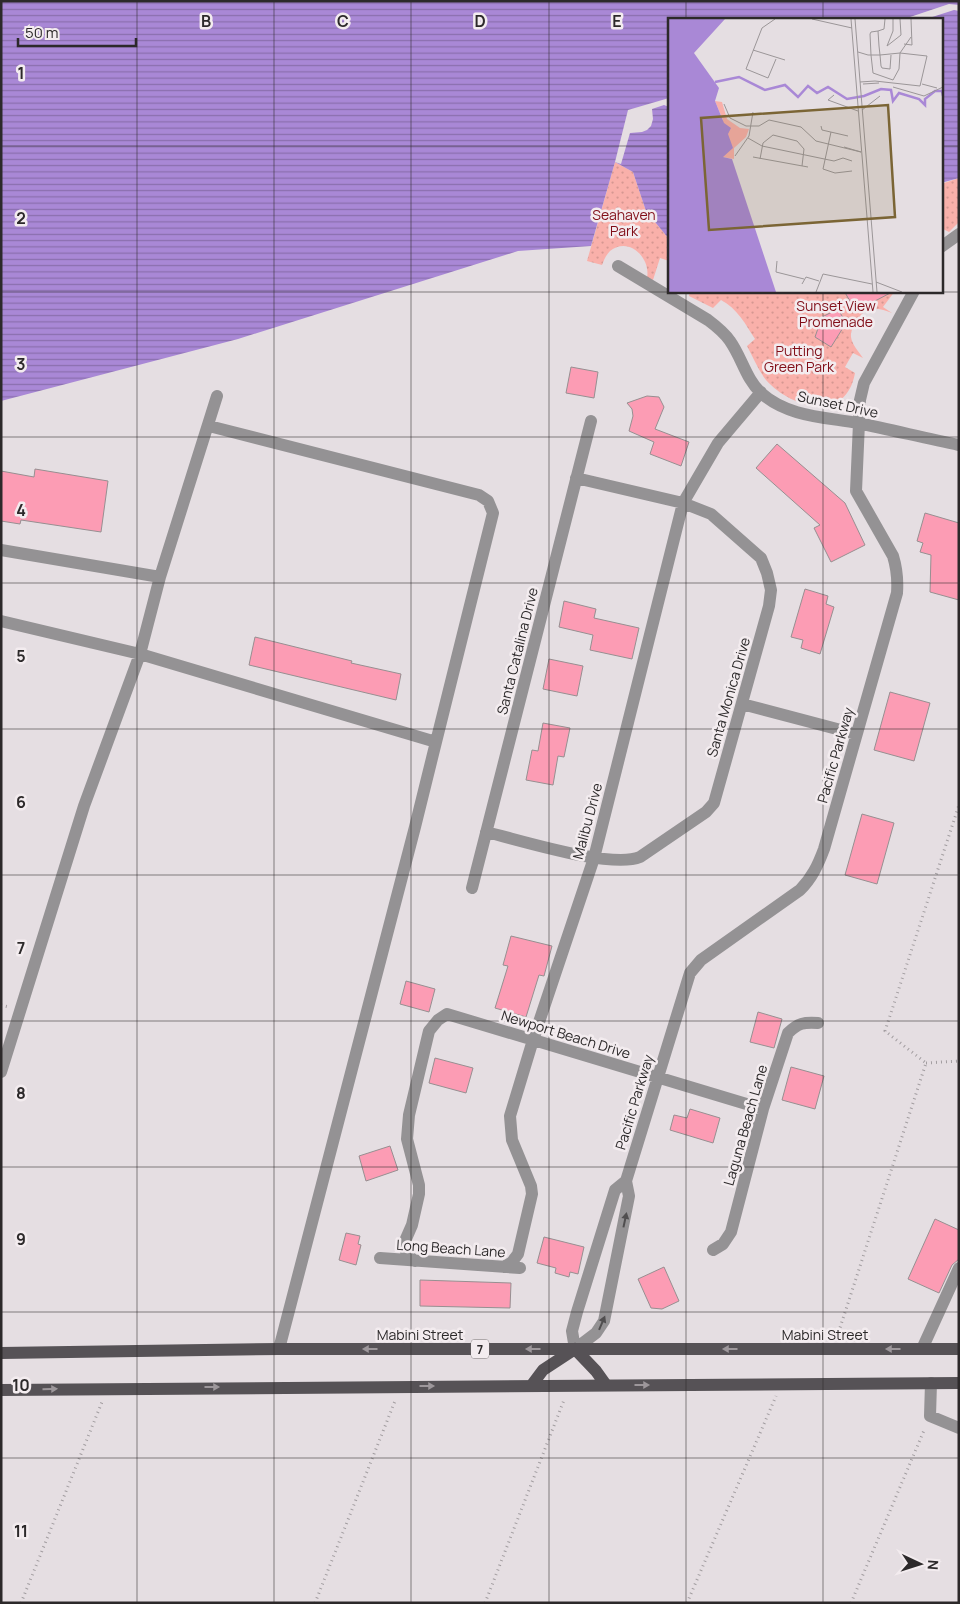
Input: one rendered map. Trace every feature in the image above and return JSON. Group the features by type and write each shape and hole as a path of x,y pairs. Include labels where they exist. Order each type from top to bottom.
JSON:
{"main road":[{"name":"Mabini Street","path":"1,1353 279,1349 959,1349"},
{"path":"530,1386 542,1370 575,1349 596,1371 606,1385"},
{"path":"1,1390 959,1383"}],"street":[{"path":"942,246 959,234"},
{"name":"Sunset Drive","path":"618,266 720,329 730,341 749,378 761,392 777,405 798,413 959,445"},
{"name":"Pacific Parkway","path":"626,1181 615,1190 572,1331 575,1349 596,1333 604,1322 629,1196 626,1181 686,983 694,966 800,890 810,880 824,849 897,592 898,580 893,556 856,491 860,400 864,383 913,292"},
{"name":"Malibu Drive","path":"504,1267 512,1262 518,1254 532,1194 531,1186 512,1140 510,1116 533,1040 594,858 683,503 718,443 761,392"},
{"path":"1,1072 84,806 140,654 160,577 218,396"},
{"name":"Santa Catalina Drive","path":"472,888 591,421"},
{"path":"209,426 479,495 488,501 493,514 413,837 279,1349"},
{"name":"Santa Monica Drive","path":"486,832 594,858 632,861 640,858 706,812 714,803 769,606 771,590 767,573 760,558 711,514 683,503 576,478"},
{"path":"1,550 160,577"},
{"path":"1,621 140,654 436,742"},
{"path":"742,704 856,734"},
{"name":"Newport Beach Drive","path":"415,1261 408,1256 405,1249 405,1241 412,1225 419,1194 419,1185 407,1139 409,1115 429,1031 446,1014 763,1109"},
{"name":"Laguna Beach Lane","path":"713,1250 723,1244 731,1232 763,1109 788,1033 797,1024 805,1022 818,1023"},
{"name":"Long Beach Lane","path":"380,1258 520,1268"},
{"path":"922,1349 959,1268"},
{"path":"588,1279 610,1285"},
{"path":"931,1383 930,1416 959,1428"}],"path":[{"path":"959,804 886,1031 926,1063 959,1061"},
{"path":"833,1349 926,1063"},
{"path":"687,1603 781,1384"},
{"path":"485,1603 569,1385"},
{"path":"315,1603 401,1386"},
{"path":"21,1603 107,1388"},
{"path":"851,1603 930,1416"}],"green space":[{"name":"Seahaven Park","path":"615,162 633,172 646,211 668,238 668,261 660,258 653,280 647,278 646,263 642,257 631,248 617,247 610,251 602,265 587,261"},
{"path":"959,178 959,222 949,232 942,228 942,184"},
{"path":"690,292 894,292 883,307 892,313 876,309 867,310 854,326 851,337 854,346 863,358 853,353 845,367 855,373 850,389 841,400 829,405 816,406 803,404 789,398 766,380 747,346 755,339 741,317 727,303 721,300 713,308 689,296"}],"shaded area":[{"path":"1,1 959,1 959,178 942,183 942,18 668,18 668,238 646,211 633,172 615,162 591,246 518,251 238,339 1,401"}],"pier":[{"path":"949,4 959,5 959,11 954,10 929,18 907,18"},
{"path":"668,98 668,107 664,105 652,109 653,119 651,126 647,130 630,133 621,164 615,162 628,110"}],"building":[{"path":"845,292 892,292 856,311"},
{"path":"838,309 846,323 831,347 815,337 822,317"},
{"path":"571,367 598,372 594,398 566,393"},
{"path":"647,396 659,397 664,407 655,429 689,442 681,466 650,454 654,442 629,431 633,416 632,409 627,403"},
{"path":"777,444 845,503 865,545 831,562 814,528 820,525 756,468"},
{"path":"35,469 108,481 101,532 21,520 20,524 1,521 1,471 34,477"},
{"path":"925,513 959,523 959,600 930,592 931,555 920,552 923,543 917,541"},
{"path":"805,589 828,596 826,604 834,607 820,654 801,648 803,640 791,637"},
{"path":"564,601 596,609 594,618 639,628 632,659 590,650 593,635 559,627"},
{"path":"255,637 352,661 351,663 401,674 396,700 249,665"},
{"path":"549,659 583,666 577,696 543,689"},
{"path":"890,692 930,703 914,761 874,750"},
{"path":"543,723 570,728 564,757 558,756 553,785 526,780 532,750 538,751"},
{"path":"862,814 894,823 877,884 845,875"},
{"path":"511,936 552,946 544,976 539,975 526,1017 495,1008 508,966 503,965"},
{"path":"406,981 435,989 429,1012 400,1004"},
{"path":"758,1012 782,1019 774,1048 750,1042"},
{"path":"435,1058 473,1068 466,1093 429,1083"},
{"path":"791,1067 824,1076 815,1109 782,1100"},
{"path":"690,1109 720,1118 713,1143 670,1130 674,1115 687,1118"},
{"path":"390,1146 398,1170 366,1181 359,1156"},
{"path":"935,1219 959,1230 959,1259 952,1265 939,1293 908,1279"},
{"path":"346,1233 360,1236 358,1244 361,1245 356,1265 339,1260"},
{"path":"544,1237 584,1247 578,1274 570,1272 569,1277 555,1273 556,1268 537,1263"},
{"path":"664,1267 679,1301 662,1309 651,1308 638,1279"},
{"path":"420,1280 511,1283 510,1308 420,1306"}],"park label":[{"name":"Sunset View Promenade","path":"836,314"},
{"name":"Putting Green Park","path":"799,358"}]}
